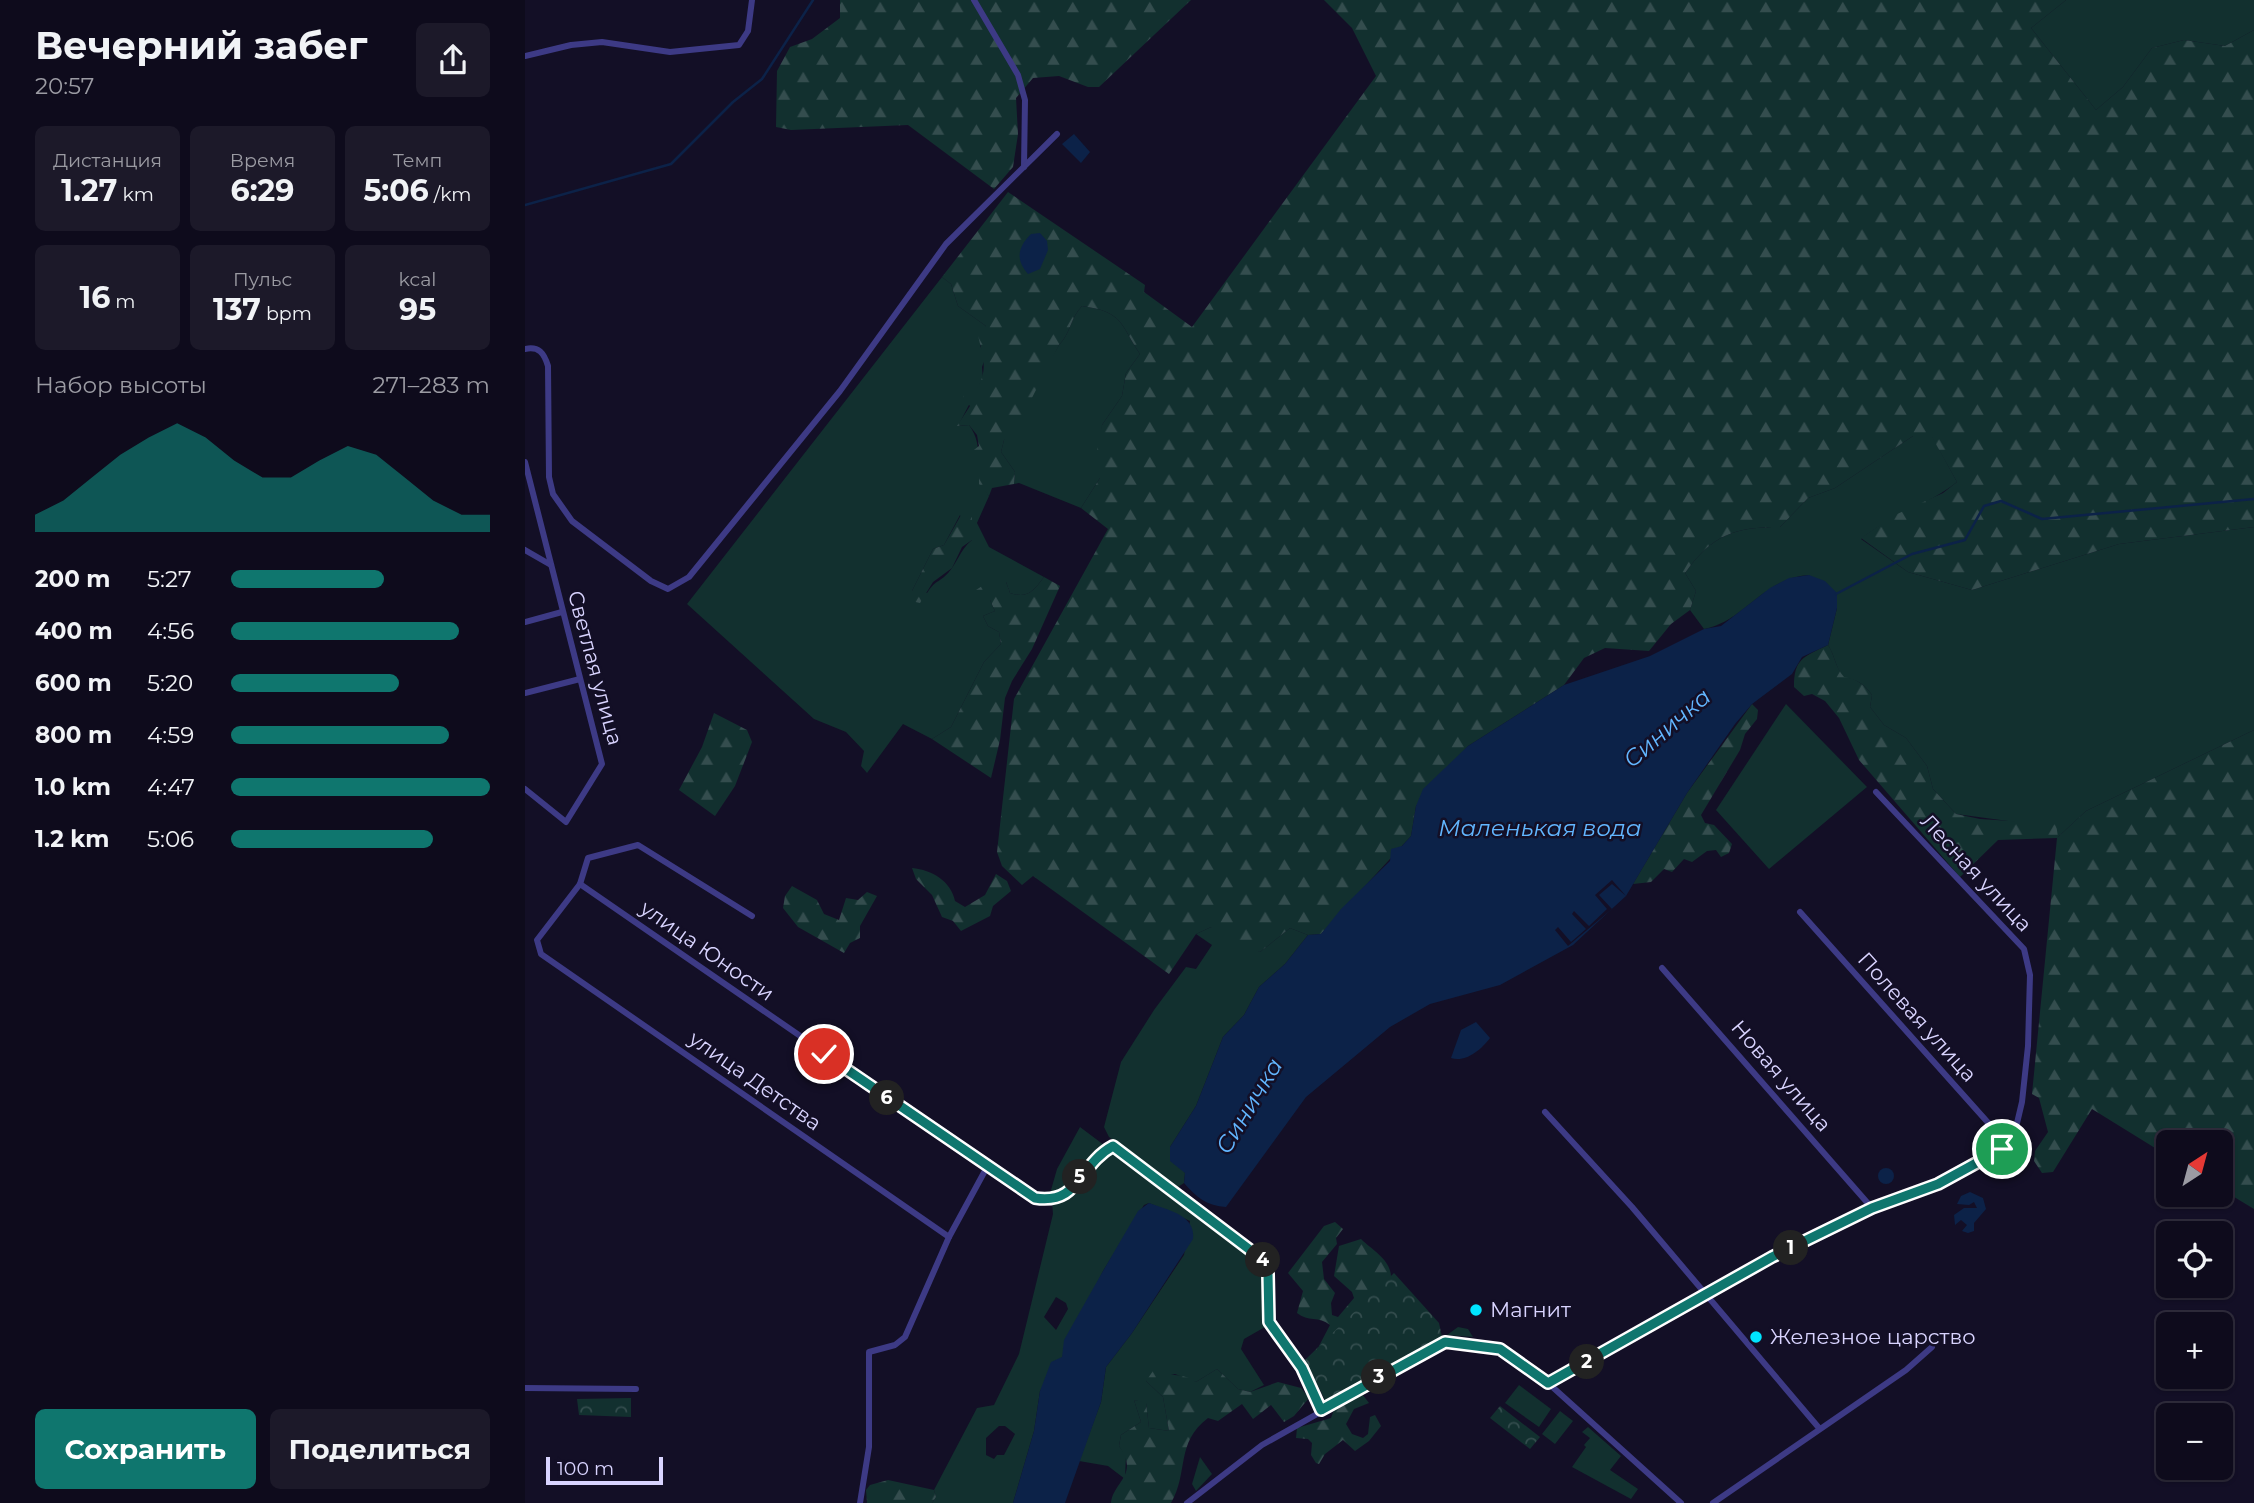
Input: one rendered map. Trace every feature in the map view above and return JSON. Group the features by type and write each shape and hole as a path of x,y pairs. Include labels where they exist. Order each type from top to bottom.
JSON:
{"street":[{"path":"525,56 571,45 602,42 670,52 739,44 748,31 752,0"},
{"path":"974,0 1018,75 1025,100 1024,167"},
{"path":"525,349 541,351 548,366 549,477 561,510 651,581 668,589 689,577 824,412 946,244 1057,134"},
{"name":"Светлая улица","path":"525,462 602,764 566,822 525,789"},
{"path":"525,550 551,565"},
{"path":"525,622 562,612"},
{"path":"525,694 580,680"},
{"name":"Лесная улица","path":"1876,792 2024,950 2030,975 2028,1046 2022,1102 2013,1140 2005,1147"},
{"path":"580,884 588,858 638,845 752,916"},
{"name":"улица Детства","path":"580,884 537,940 541,954 950,1237"},
{"name":"улица Юности","path":"580,884 986,1167 1035,1198 1053,1201 1073,1189 1092,1161 1113,1146 1262,1259 1268,1274 1269,1322 1302,1368 1321,1410"},
{"name":"Полевая улица","path":"1800,912 2005,1147"},
{"name":"Новая улица","path":"1662,968 1872,1208"},
{"path":"1545,1112 1632,1207 1819,1428"},
{"path":"1548,1383 1772,1257 1872,1208 1938,1184 2005,1147"},
{"path":"860,1503 869,1447 869,1352 895,1345 905,1337 950,1237 986,1167"},
{"path":"1187,1503 1262,1445 1445,1342 1500,1349 1548,1383 1681,1503"},
{"path":"1713,1503 1906,1370 1932,1347"},
{"path":"525,1388 636,1389"}],"green space":[{"path":"840,0 1191,0 1099,87 1088,87 1059,76 1033,78 1016,98 1018,134 1013,167 994,189 908,125 791,130 776,127 777,71 790,47 812,39 840,18"},
{"path":"1324,0 2066,0 2031,28 2096,110 2123,87 2152,48 2184,40 2225,46 2254,30 2254,527 2119,544 1972,590 1908,572 1861,538 1895,515 1943,493 1957,482 1932,437 1913,436 1835,488 1808,498 1780,527 1737,532 1715,542 1685,573 1696,591 1690,610 1671,624 1649,651 1605,648 1584,658 1564,685 1468,746 1416,806 1411,836 1321,934 1308,935 1290,928 1260,952 1221,940 1211,927 1196,934 1169,974 1033,876 1022,885 1002,866 997,852 1014,699 1108,529 1081,508 1100,478 1095,460 1102,425 1122,396 1126,373 1140,354 1114,316 1082,306 1014,433 1004,440 1001,452 1015,472 1014,484 992,488 989,496 979,484 979,472 971,464 970,453 979,446 977,435 969,425 957,426 970,406 963,397 965,386 977,388 983,375 978,335 986,326 958,306 951,284 942,277 1008,192 1145,285 1144,292 1192,327 1376,76 1352,28"},
{"path":"2066,0 2254,0 2254,30 2225,46 2184,40 2152,48 2123,87 2096,110 2031,28"},
{"path":"942,277 951,284 958,306 986,326 980,346 986,356 982,367 983,378 958,426 969,425 974,433 981,479 989,496 977,523 989,547 1044,577 1033,590 1021,595 1010,593 1006,582 990,600 995,611 983,616 988,626 999,632 1001,644 984,662 951,727 932,739 903,724 867,773 861,766 864,751 846,732 814,719 687,604","holes":["960,515 972,540 948,573 927,593 912,591 933,549 944,545"]},
{"path":"1082,306 1114,316 1140,354 1126,373 1122,396 1102,425 1100,478 1081,508 1019,483 1014,484 1015,472 1001,452 1004,440"},
{"path":"1913,436 1932,436 1957,482 1861,539 1908,572 1972,590 2119,544 2254,527 2254,730 2086,811 2057,838 2030,824 1956,814 1933,789 1927,766 1906,738 1884,725 1870,707 1872,695 1869,691 1860,683 1844,678 1841,674 1828,645 1837,608 1809,575 1779,584 1731,618 1704,629 1690,610 1696,591 1685,573 1705,550 1725,536 1737,532 1780,527 1808,498 1835,488"},
{"path":"961,515 972,517 972,540 962,547 952,568 933,582 920,603 911,601 912,591 933,549 944,545"},
{"path":"996,577 1006,582 1010,593 1016,595 1030,593 1044,577 1060,586 1032,649 1005,698 1000,740 991,778 932,739 951,727 984,662 1001,644 999,632 988,626 983,616 995,611 990,600 978,602 976,590"},
{"path":"1828,645 1844,677 1853,679 1869,691 1872,695 1870,707 1884,725 1906,738 1927,766 1933,789 1956,814 1980,819 2056,824 2058,837 2086,811 2254,730 2254,1209 2233,1196 2233,1130 2156,1130 2156,1149 2092,1109 2053,1172 2042,1173 2034,1161 2035,1151 2048,1132 2039,1098 2032,1094 2057,838 1998,840 1960,877 1859,760 1839,718 1825,701 1812,694 1804,696 1794,687 1798,665 1812,653"},
{"path":"1752,704 1758,710 1757,719 1745,734 1740,750 1701,815 1705,823 1714,825 1732,844 1729,853 1721,857 1716,850 1707,851 1692,862 1684,859 1672,872 1664,869 1651,882 1633,884 1687,793"},
{"path":"1786,704 1867,787 1769,869 1716,810"},
{"path":"714,713 747,730 752,742 735,786 715,816 679,790 702,747"},
{"path":"912,868 927,871 945,882 955,901 965,907 985,895 996,874 1007,881 1011,891 993,906 990,916 961,931 953,921 942,917 932,895 916,879"},
{"path":"792,886 817,900 824,914 839,920 846,898 858,900 867,892 877,896 860,926 860,938 850,943 844,953 798,927 783,908 785,896"},
{"path":"1211,927 1260,952 1290,928 1308,935 1285,964 1259,987 1244,1015 1223,1037 1196,1106 1170,1147 1185,1173 1184,1183 1178,1187 1109,1137 1104,1127 1121,1062 1154,1010 1186,967 1196,969 1212,945 1196,934"},
{"path":"1080,1127 1256,1259 1261,1275 1265,1327 1244,1339 1241,1349 1264,1385 1250,1392 1238,1389 1217,1369 1196,1382 1175,1374 1146,1381 1163,1397 1169,1431 1149,1428 1146,1403 1134,1400 1141,1422 1121,1435 1119,1446 1126,1455 1125,1479 1108,1466 1079,1461 1101,1402 1106,1367 1184,1255 1190,1221 1149,1203 1144,1205 1103,1271 1062,1357 1040,1391 1034,1431 1013,1503 932,1503 936,1497 934,1490 977,1408 994,1405 1019,1354 1053,1214 1051,1190 1057,1169","holes":["1056,1297 1066,1303 1068,1309 1056,1330 1044,1317","999,1426 1005,1426 1015,1434 1004,1455 997,1455 994,1459 986,1455 986,1438"]},
{"path":"1335,1222 1343,1229 1336,1238 1337,1244 1322,1262 1324,1279 1335,1293 1331,1303 1332,1315 1338,1317 1354,1298 1352,1292 1334,1276 1339,1246 1361,1239 1385,1261 1391,1279 1323,1351 1319,1346 1330,1325 1297,1313 1303,1291 1288,1273 1324,1226"},
{"path":"1394,1273 1439,1323 1442,1337 1325,1400 1305,1360"},
{"path":"1458,1327 1468,1329 1473,1337 1447,1335"},
{"path":"1217,1369 1238,1389 1250,1392 1278,1382 1301,1388 1309,1398 1294,1416 1284,1422 1271,1405 1253,1419 1242,1404 1218,1421 1208,1418 1191,1437 1171,1503 1111,1503 1126,1471 1125,1456 1119,1446 1121,1435 1141,1422 1134,1400 1146,1402 1149,1428 1169,1431 1163,1397 1146,1381 1153,1371 1185,1377 1196,1382"},
{"path":"1519,1385 1551,1409 1539,1427 1505,1403"},
{"path":"1362,1394 1369,1403 1354,1409 1346,1424 1352,1434 1363,1438 1368,1434 1370,1417 1375,1415 1381,1426 1369,1441 1355,1451 1343,1440 1325,1454 1319,1464 1316,1463 1311,1455 1312,1443 1308,1439 1296,1438 1297,1428 1331,1418 1335,1407"},
{"path":"631,1398 631,1417 579,1415 577,1399"},
{"path":"1500,1406 1540,1437 1530,1449 1490,1418"},
{"path":"1560,1411 1573,1421 1555,1444 1542,1434"},
{"path":"1588,1427 1621,1456 1610,1470 1638,1489 1631,1499 1572,1467 1590,1438 1582,1432"},
{"path":"1200,1457 1212,1474 1196,1491 1192,1484"},
{"path":"888,1480 934,1490 936,1497 932,1503 867,1503 866,1490 870,1485"}],"water":[{"path":"1074,134 1090,152 1081,163 1062,144"},
{"path":"1040,233 1047,241 1048,250 1040,269 1028,274 1021,263 1021,248 1031,234"},
{"name":"Маленькая вода","path":"1809,575 1825,581 1837,593 1837,608 1828,645 1802,657 1792,674 1752,704 1735,724 1687,793 1626,896 1573,945 1500,985 1430,1004 1390,1027 1306,1097 1226,1207 1208,1203 1193,1193 1184,1183 1185,1173 1170,1161 1170,1147 1196,1106 1223,1037 1244,1015 1259,987 1285,964 1308,935 1321,934 1341,909 1390,861 1391,849 1402,846 1411,836 1416,806 1423,789 1468,746 1564,685 1650,656 1704,629 1721,626 1770,588 1789,578"},
{"path":"1476,1022 1490,1038 1472,1054 1462,1059 1451,1058 1461,1030"},
{"path":"1886,1168 1892,1170 1892,1182 1886,1184 1880,1182 1878,1176 1880,1170"},
{"path":"1970,1192 1983,1198 1986,1209 1974,1223 1974,1231 1968,1233 1962,1231 1967,1225 1961,1220 1955,1225 1954,1215 1964,1208 1977,1208 1974,1202 1969,1205 1957,1204 1961,1196"},
{"path":"1149,1203 1185,1219 1193,1231 1193,1239 1132,1333 1106,1367 1101,1402 1065,1503 1013,1503 1034,1431 1040,1391 1051,1362 1062,1357 1064,1340 1138,1211"}],"pier":[{"path":"1612,880 1626,896 1612,884 1599,895 1612,909 1568,946 1555,930 1558,927 1571,942 1586,929 1572,914 1574,911 1589,926 1607,909 1595,895"}],"waterway":[{"path":"525,205 671,164 733,102 762,79 813,0"},
{"name":"Синичка","path":"1836,594 1912,554 1965,540 1984,506 2001,501 2042,519 2254,499"}],"place":[{"name":"Магнит","path":"1476,1310"},
{"name":"Железное царство","path":"1756,1337"}],"route":[{"path":"824,1054 1035,1198 1053,1201 1061,1198 1073,1189 1092,1161 1113,1146 1262,1259 1268,1274 1266,1307 1269,1322 1275,1335 1302,1368 1313,1387 1321,1410 1445,1342 1495,1347 1508,1352 1548,1383 1772,1257 1872,1208 1938,1184 2002,1149"}]}
